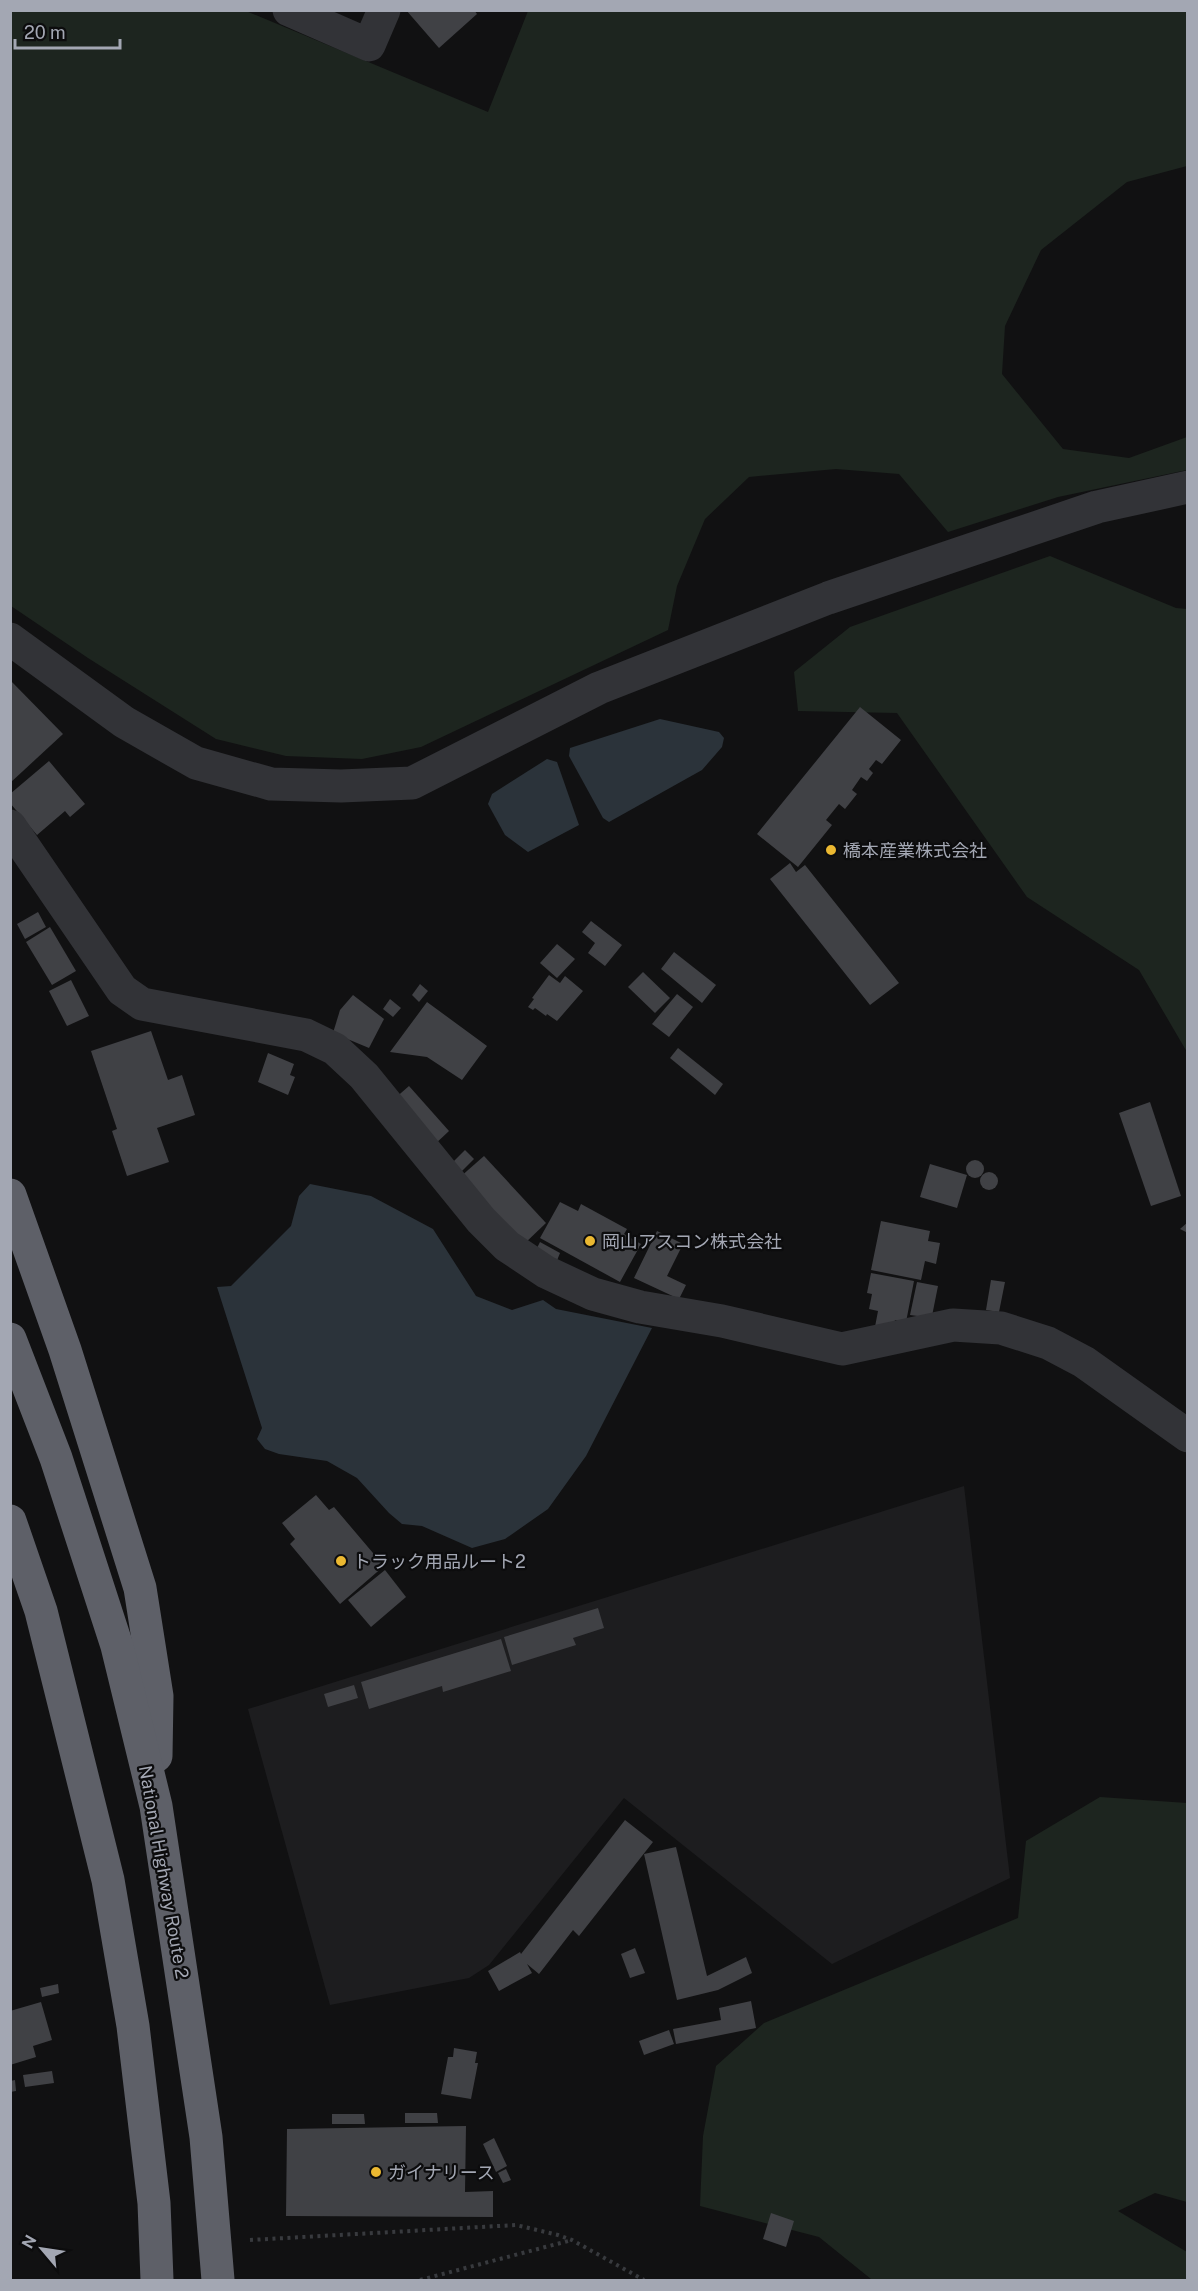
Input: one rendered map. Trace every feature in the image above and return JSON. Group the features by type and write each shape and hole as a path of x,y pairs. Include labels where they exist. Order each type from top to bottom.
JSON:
{"highway":[{"path":"10,1195 65,1350 140,1588 157,1696 156,1806"},
{"name":"National Highway Route 2","path":"10,1339 56,1458 117,1646 156,1806 206,2137 218,2280"},
{"path":"10,1521 41,1611 108,1880 134,2037 154,2203 157,2280"}],"street":[{"path":"289,10 369,45 384,10"},
{"path":"10,639 124,722 196,763 271,784 341,786 412,783 599,688 828,598 1096,507 1188,487"},
{"path":"10,826 122,990 142,1004 306,1035 335,1049 364,1076 481,1220 507,1246 546,1272 593,1294 640,1307 722,1321 842,1349 953,1325 1001,1328 1048,1343 1084,1362 1188,1436"}],"path":[{"path":"215,2242 516,2225 572,2240 644,2280"},
{"path":"420,2280 572,2240"}],"shaded area":[{"path":"10,11 246,11 488,112 528,11 1187,11 1187,166 1127,182 1041,250 1005,326 1002,374 1063,449 1129,458 1187,437 1187,470 1058,497 948,532 899,474 836,469 749,477 705,519 677,586 668,630 421,747 362,759 286,756 216,739 11,606"},
{"path":"1050,556 1176,608 1187,609 1187,1052 1139,970 1027,897 897,713 798,711 794,672 850,627"},
{"path":"660,719 719,732 724,738 722,747 702,770 609,822 603,818 569,756 570,748"},
{"path":"547,759 557,762 579,825 528,852 505,835 488,804 492,794"},
{"path":"310,1184 371,1196 433,1229 476,1296 512,1310 543,1300 556,1309 652,1328 586,1456 548,1509 505,1539 472,1548 422,1526 402,1524 357,1478 327,1461 279,1454 265,1449 257,1439 262,1428 217,1287 231,1286 291,1226 299,1196"},
{"path":"964,1486 1010,1878 832,1964 624,1798 489,1965 469,1978 330,2005 248,1709"},
{"path":"1100,1797 1187,1803 1187,2202 1155,2193 1118,2211 1187,2252 1187,2280 871,2279 819,2237 700,2206 703,2136 716,2066 764,2023 1018,1918 1026,1841"}],"building":[{"path":"406,10 474,10 477,14 439,48"},
{"path":"10,680 63,734 10,783"},
{"path":"860,707 901,740 882,764 876,760 869,769 873,773 867,781 861,777 852,790 857,794 845,809 839,804 826,820 832,825 798,867 757,834"},
{"path":"49,761 85,804 70,817 65,811 37,835 10,803 10,794"},
{"path":"790,863 796,872 805,865 899,983 870,1005 770,879"},
{"path":"38,912 46,927 25,939 17,924"},
{"path":"591,921 622,945 605,966 588,953 595,943 582,932"},
{"path":"50,927 76,971 52,985 26,942"},
{"path":"557,944 575,959 557,978 540,963"},
{"path":"674,952 716,985 702,1003 661,969"},
{"path":"643,972 670,998 655,1013 628,987"},
{"path":"549,975 560,983 565,976 583,991 557,1021 535,1008 533,1010 528,1007"},
{"path":"71,980 89,1016 67,1026 49,991"},
{"path":"420,984 428,991 419,1002 412,995"},
{"path":"677,994 693,1007 669,1037 652,1024"},
{"path":"353,995 384,1019 369,1048 333,1033 340,1010"},
{"path":"390,999 401,1008 393,1017 383,1009"},
{"path":"427,1002 487,1046 462,1080 427,1057 390,1052"},
{"path":"151,1031 168,1080 182,1075 195,1115 157,1128 169,1162 127,1176 112,1131 117,1129 91,1051"},
{"path":"678,1048 723,1084 715,1095 670,1058"},
{"path":"268,1053 294,1064 290,1075 295,1077 288,1095 258,1082"},
{"path":"409,1086 449,1131 433,1146 393,1100"},
{"path":"1150,1102 1181,1196 1151,1206 1119,1113"},
{"path":"465,1150 474,1159 458,1175 449,1166"},
{"path":"484,1156 546,1223 522,1246 459,1178"},
{"path":"975,1160 981,1163 984,1169 981,1175 975,1178 969,1175 966,1169 969,1163"},
{"path":"930,1164 967,1175 957,1208 920,1197"},
{"path":"989,1172 995,1175 998,1181 995,1187 989,1190 983,1187 980,1181 983,1175"},
{"name":"岡山アスコン株式会社","path":"560,1202 578,1211 581,1204 627,1229 624,1234 641,1244 620,1282 540,1238"},
{"path":"881,1221 930,1231 928,1241 940,1243 936,1264 925,1261 921,1280 871,1270"},
{"path":"1188,1222 1188,1233 1180,1229"},
{"path":"657,1231 683,1244 667,1276 686,1285 679,1299 634,1278"},
{"path":"540,1242 560,1253 556,1263 535,1252"},
{"path":"871,1273 914,1281 906,1322 895,1320 893,1328 874,1332 878,1311 869,1309 872,1294 867,1293"},
{"path":"991,1280 1005,1282 999,1312 986,1310"},
{"path":"917,1282 938,1286 932,1316 910,1315"},
{"path":"316,1495 329,1510 334,1507 384,1566 340,1604 290,1544 295,1539 282,1523"},
{"path":"385,1570 406,1597 371,1627 348,1600"},
{"path":"598,1608 604,1628 573,1638 576,1645 512,1665 504,1637"},
{"path":"501,1639 511,1671 443,1692 442,1686 369,1709 361,1682"},
{"path":"354,1685 358,1698 328,1707 324,1694"},
{"path":"625,1820 653,1842 579,1936 573,1930 539,1974 527,1964 532,1973 499,1991 488,1971 520,1952 521,1954"},
{"path":"676,1847 707,1976 746,1957 752,1973 718,1990 677,2000 644,1854"},
{"path":"635,1948 645,1973 630,1978 621,1954"},
{"path":"58,1984 59,1993 42,1997 40,1988"},
{"path":"751,2001 756,2028 676,2044 673,2029 721,2020 719,2008"},
{"path":"41,2002 52,2040 33,2046 36,2057 10,2065 10,2011"},
{"path":"669,2030 674,2044 644,2055 639,2041"},
{"path":"454,2048 477,2052 475,2063 478,2063 471,2099 441,2094 448,2057 453,2057"},
{"path":"52,2071 54,2083 25,2087 23,2075"},
{"path":"15,2080 16,2091 10,2092 10,2081"},
{"path":"405,2113 437,2113 438,2123 405,2123"},
{"path":"332,2114 364,2114 365,2124 332,2124"},
{"name":"ガイナリース","path":"466,2126 465,2192 493,2191 493,2217 286,2216 287,2129"},
{"path":"494,2138 507,2166 496,2172 483,2144"},
{"path":"506,2169 511,2180 503,2183 498,2173"},
{"path":"771,2213 794,2221 786,2247 763,2239"}],"place":[{"name":"橋本産業株式会社","path":"831,850"},
{"name":"岡山アスコン株式会社","path":"590,1241"},
{"name":"トラック用品ルート2","path":"341,1561"},
{"name":"ガイナリース","path":"376,2172"}]}
